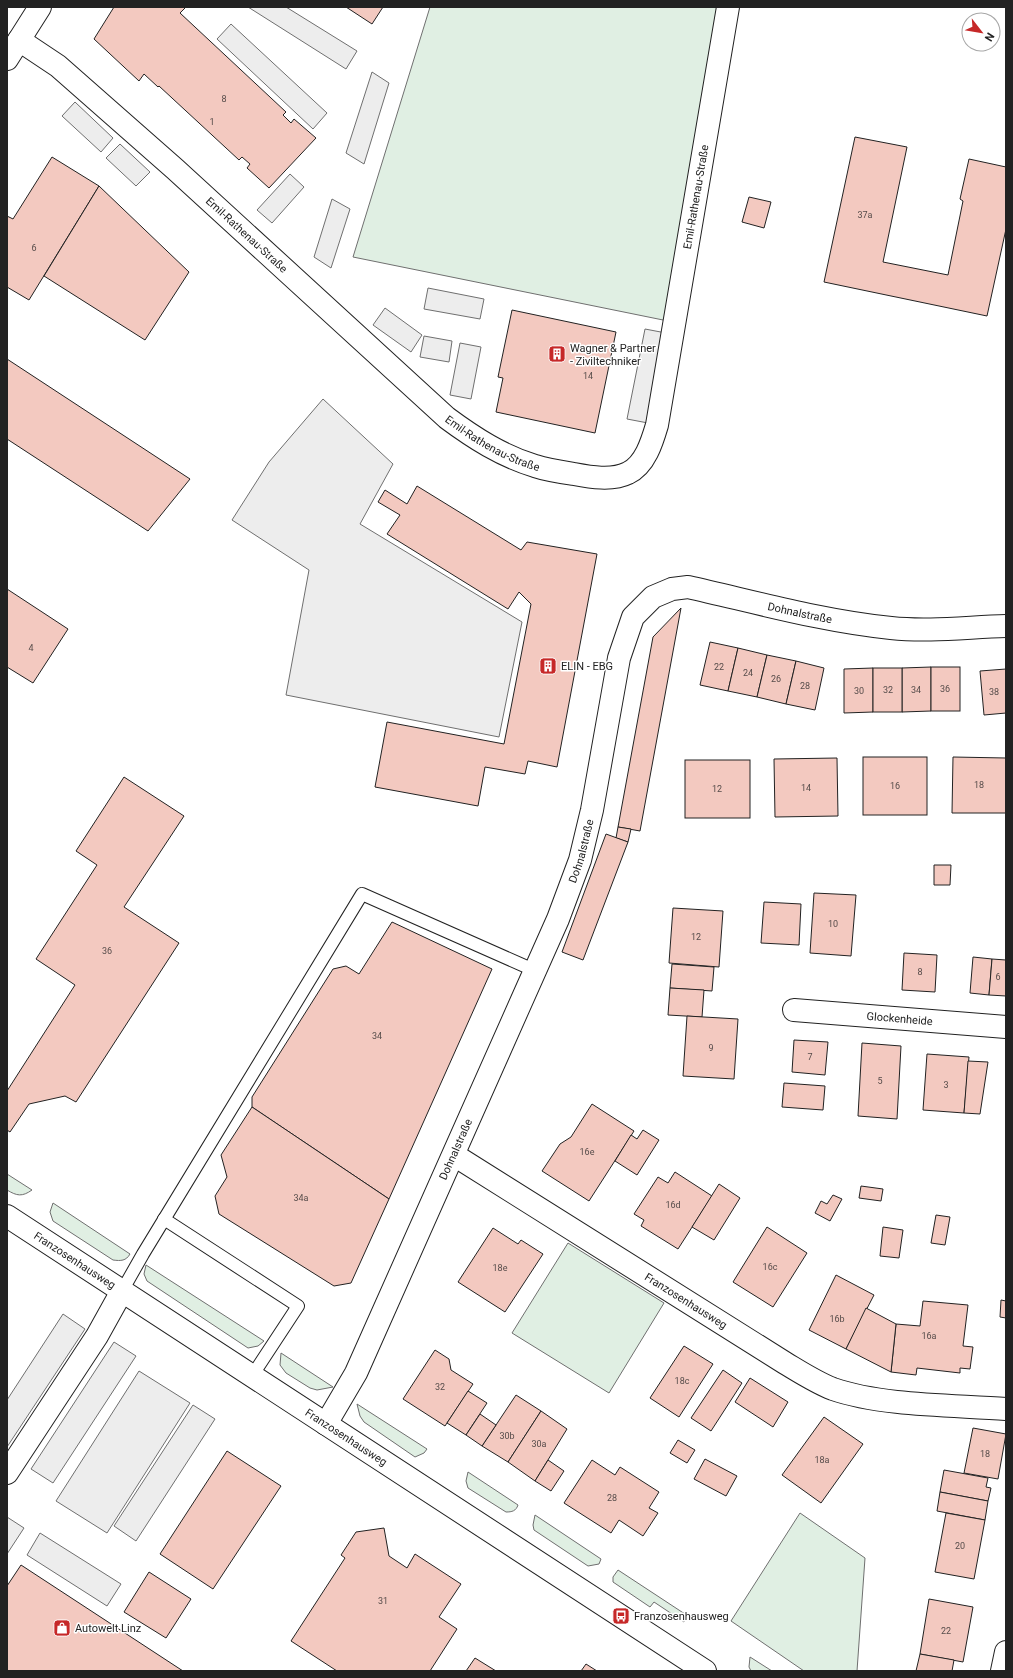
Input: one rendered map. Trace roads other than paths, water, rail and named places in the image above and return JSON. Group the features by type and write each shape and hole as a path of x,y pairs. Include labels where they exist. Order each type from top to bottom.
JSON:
{"street":[{"path":"7,59 40,7"},
{"name":"Emil-Rathenau-Straße","path":"19,40 58,66 164,158 447,418 469,435 515,460 536,467 590,477 616,477 629,473 641,462 651,444 657,425 728,7"},
{"name":"Dohnalstraße","path":"326,1424 356,1373 536,971 580,860 592,810 619,658 633,617 653,597 672,590 688,587 845,622 892,628 933,629 1006,626"},
{"name":"Glockenheide","path":"794,1010 1006,1027"},
{"name":"Franzosenhausweg","path":"454,1155 779,1359 833,1389 900,1402 1006,1409"},
{"name":"Franzosenhausweg","path":"7,1216 705,1671"},
{"path":"7,1473 97,1336 122,1291"},
{"path":"1002,1671 1006,1652"}],"lane":[{"path":"122,1291 164,1219 362,894 536,971"},
{"path":"164,1219 298,1306 252,1376"}],"place":[{"name":"Wagner & Partner - Ziviltechniker","path":"557,354"},
{"name":"ELIN - EBG","path":"548,666"},
{"name":"Franzosenhausweg","path":"621,1616"},
{"name":"Autowelt Linz","path":"62,1628"}]}
